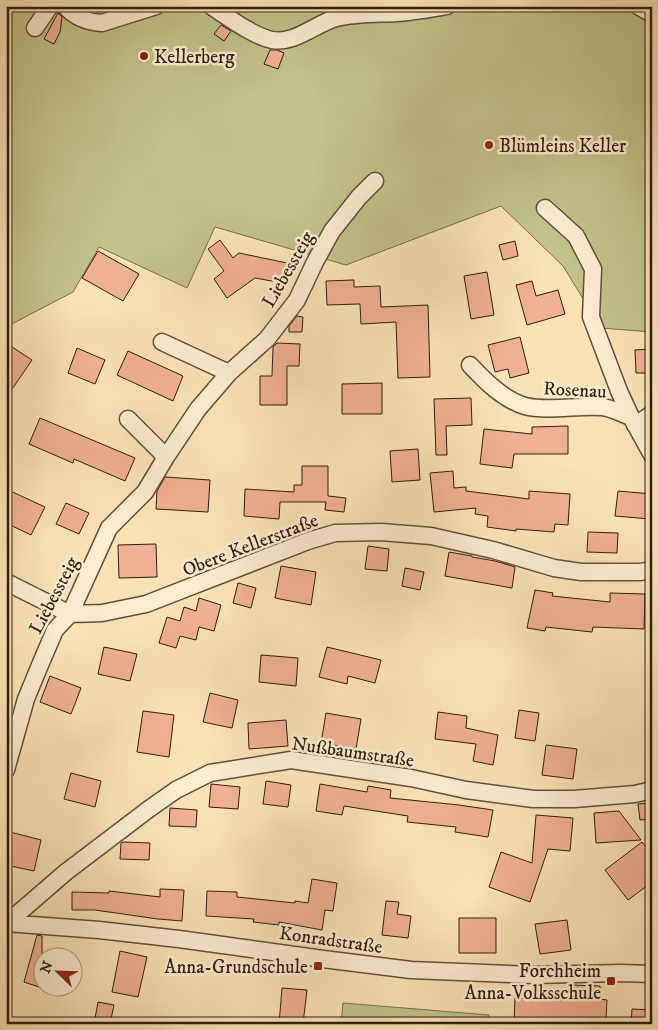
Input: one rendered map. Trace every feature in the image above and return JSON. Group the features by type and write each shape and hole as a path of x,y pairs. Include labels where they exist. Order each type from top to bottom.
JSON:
{"street":[{"path":"35,28 50,6"},
{"path":"65,6 69,11 84,20 94,23 102,23 156,6"},
{"path":"211,6 250,31 272,40 284,40 307,33 318,25 337,18 355,15 400,13 447,6"},
{"path":"638,6 652,14"},
{"name":"Liebessteig","path":"6,770 26,699 36,673 55,630 70,614 109,528 145,492 198,409 229,373 267,339 279,324 297,300 332,231 359,197 375,181"},
{"name":"Rosenau","path":"545,208 576,236 592,269 591,317 619,391 652,455"},
{"path":"162,342 229,373"},
{"name":"Rosenau","path":"470,365 484,381 504,395 525,406 543,408 604,407 633,421"},
{"path":"633,421 652,414"},
{"path":"128,419 166,457"},
{"name":"Obere Kellerstraße","path":"70,614 102,613 146,604 308,541 335,533 381,532 431,536 494,550 554,568 581,572 640,572 652,570"},
{"path":"6,582 70,614"},
{"name":"Nußbaumstraße","path":"7,923 66,872 149,809 176,790 210,772 292,760 411,778 466,790 533,798 583,798 635,794 652,790"},
{"name":"Konradstraße","path":"7,923 99,930 179,939 411,970 534,975 652,974"}],"green space":[{"path":"6,6 652,6 652,332 601,328 563,266 501,206 346,265 215,227 187,288 99,247 73,292 6,328"},
{"path":"343,1003 489,1015 488,1024 341,1024"}],"building":[{"path":"58,13 62,17 60,32 54,44 44,39"},
{"path":"221,25 231,31 224,41 214,34"},
{"path":"270,50 284,53 278,69 264,64"},
{"path":"220,240 233,258 239,253 287,263 283,283 255,278 227,298 214,279 224,271 208,249"},
{"path":"515,241 518,256 503,260 499,245"},
{"path":"98,251 139,274 123,301 82,278"},
{"path":"487,272 494,315 471,319 464,276"},
{"path":"354,280 354,287 380,286 381,307 428,305 430,377 398,378 396,322 361,324 360,304 327,305 326,281"},
{"path":"532,281 536,296 558,290 565,314 527,325 516,285"},
{"path":"297,316 303,317 302,332 289,332 289,326"},
{"path":"520,337 529,373 510,378 508,369 495,372 488,345"},
{"path":"6,343 32,360 6,398"},
{"path":"277,343 300,344 299,366 287,366 287,405 260,405 260,376 272,376 273,347"},
{"path":"77,348 105,360 95,384 68,373"},
{"path":"652,349 652,373 636,373 635,350"},
{"path":"128,351 183,376 173,401 117,375"},
{"path":"382,383 382,414 342,414 342,384"},
{"path":"471,398 472,425 446,426 447,455 436,455 434,399"},
{"path":"40,418 135,458 125,481 74,459 73,463 29,444"},
{"path":"568,426 568,454 514,454 512,468 480,464 484,429 532,434 532,427"},
{"path":"418,449 420,480 392,482 390,451"},
{"path":"302,466 328,466 328,496 346,498 344,512 325,510 326,502 280,502 279,519 244,516 245,489 294,492 294,485 302,485"},
{"path":"453,471 454,488 466,487 466,491 529,499 529,491 570,494 568,525 555,524 554,532 516,529 516,531 487,527 488,516 475,514 476,508 434,512 430,473"},
{"path":"165,477 210,480 208,512 156,509 157,491"},
{"path":"6,489 45,507 31,535 6,523"},
{"path":"618,491 652,494 650,519 615,516"},
{"path":"66,503 89,513 79,534 56,524"},
{"path":"588,532 618,533 617,553 587,552"},
{"path":"156,544 157,577 119,578 118,545"},
{"path":"368,546 389,549 387,571 365,569"},
{"path":"449,552 515,567 512,588 445,576"},
{"path":"281,566 316,572 311,605 275,598"},
{"path":"405,568 424,572 420,590 402,586"},
{"path":"238,583 256,588 251,608 233,603"},
{"path":"535,590 553,593 552,596 610,602 610,593 645,594 644,629 593,627 592,632 546,627 545,631 527,628"},
{"path":"199,598 221,605 214,631 199,627 196,640 180,636 176,648 159,643 167,617 180,621 184,607 196,611"},
{"path":"104,647 137,654 130,681 98,674"},
{"path":"327,647 381,660 375,683 348,676 347,684 319,677"},
{"path":"261,655 298,658 296,686 259,682"},
{"path":"50,676 81,688 71,714 40,702"},
{"path":"210,693 238,700 232,728 203,722"},
{"path":"519,710 539,713 535,741 515,738"},
{"path":"143,711 174,715 169,757 137,752"},
{"path":"438,712 467,716 466,728 498,735 493,765 473,761 476,744 435,739"},
{"path":"326,713 361,719 356,749 321,743"},
{"path":"286,720 288,746 249,749 248,723"},
{"path":"546,745 577,749 573,779 542,775"},
{"path":"71,773 101,781 95,807 64,799"},
{"path":"266,781 291,785 288,807 263,804"},
{"path":"211,784 240,787 238,809 209,807"},
{"path":"320,784 367,792 368,786 391,790 390,798 493,810 488,837 455,832 456,827 407,822 408,816 344,806 342,815 316,811"},
{"path":"652,803 652,819 640,820 638,804"},
{"path":"170,808 197,810 196,827 169,826"},
{"path":"619,811 641,840 596,843 594,813"},
{"path":"536,815 573,818 570,851 548,849 530,902 489,887 501,852 532,863"},
{"path":"10,832 41,840 34,871 6,865 6,849"},
{"path":"642,842 652,854 652,882 628,900 605,870"},
{"path":"121,843 150,843 149,860 120,859"},
{"path":"312,879 337,883 333,911 325,910 322,930 279,922 279,925 253,922 254,919 206,916 207,891 237,892 237,897 308,903"},
{"path":"160,889 184,890 182,921 95,910 72,910 72,892 109,893 109,891 160,897"},
{"path":"386,901 399,902 397,914 411,916 408,938 382,935"},
{"path":"459,918 496,918 496,953 459,953"},
{"path":"567,920 571,950 540,954 535,924"},
{"path":"37,935 42,936 42,948 33,948"},
{"path":"120,951 147,957 138,997 112,992"},
{"path":"32,953 32,985 24,982"},
{"path":"571,985 600,986 600,999 607,1000 606,1019 587,1018 587,1024 514,1024 515,998 570,1000"},
{"path":"282,988 307,990 303,1024 279,1024"},
{"path":"98,1002 114,1005 110,1024 94,1024"},
{"path":"632,1009 652,1010 652,1024 631,1024"}],"place":[{"name":"Kellerberg","path":"144,56"},
{"name":"Blümleins Keller","path":"489,145"},
{"name":"Anna-Grundschule","path":"318,966"},
{"name":"Forchheim Anna-Volksschule","path":"611,981"}]}
